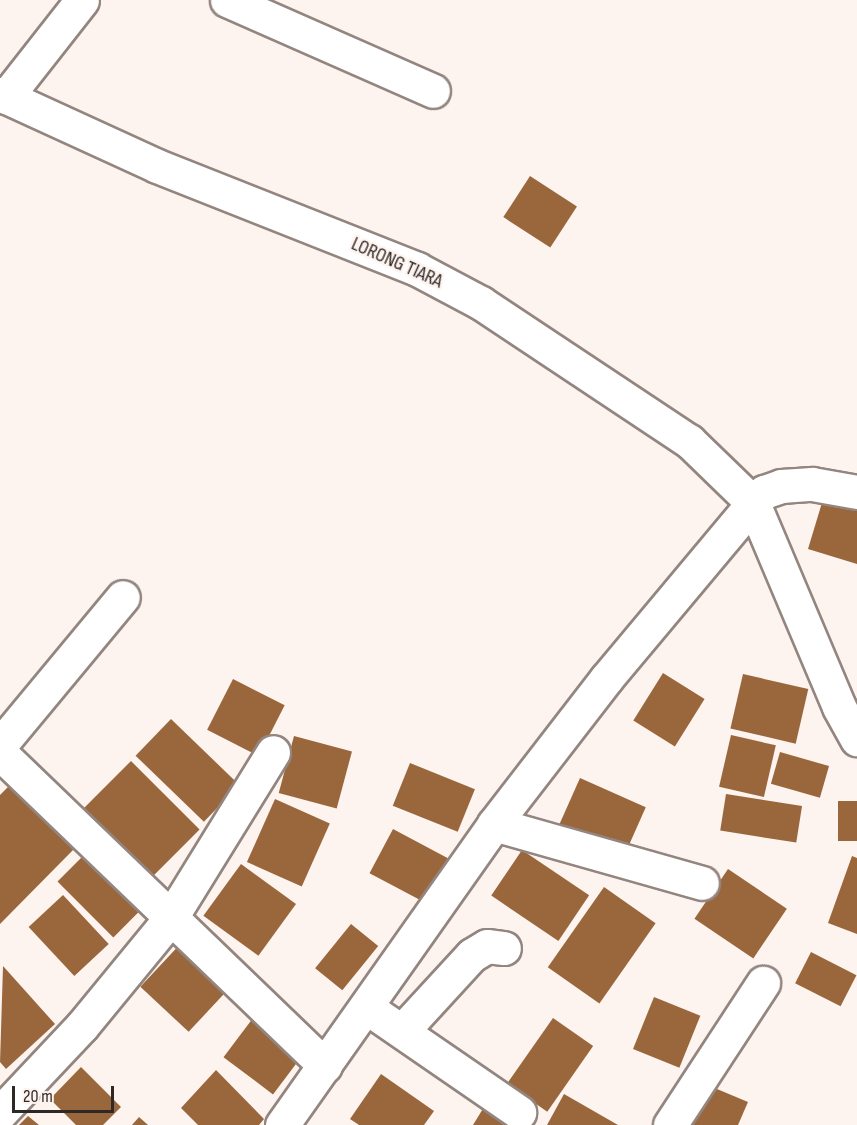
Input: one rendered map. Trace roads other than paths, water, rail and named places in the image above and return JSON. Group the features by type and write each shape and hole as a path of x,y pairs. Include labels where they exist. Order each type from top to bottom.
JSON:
{"street":[{"path":"3,96 82,0"},
{"path":"227,0 433,91"},
{"name":"LORONG TIARA","path":"3,96 157,166 417,269 481,303 688,441 753,503"},
{"path":"282,1125 494,824 606,679 753,503 764,492 781,486 812,484 857,492"},
{"path":"753,503 839,707 857,739"},
{"path":"0,745 123,597"},
{"path":"0,1113 82,1026 171,920 273,752"},
{"path":"0,753 325,1066"},
{"path":"494,824 702,883"},
{"path":"402,1031 472,955 487,946 504,948"},
{"path":"670,1125 763,983"},
{"path":"366,1007 519,1112"}]}
